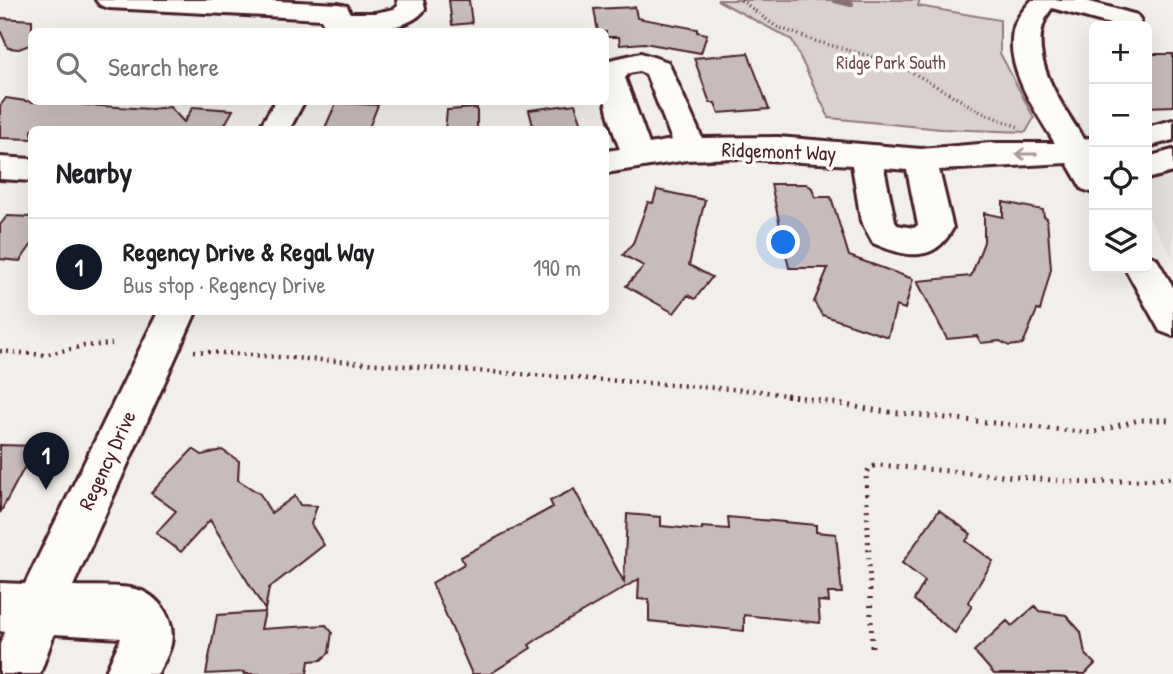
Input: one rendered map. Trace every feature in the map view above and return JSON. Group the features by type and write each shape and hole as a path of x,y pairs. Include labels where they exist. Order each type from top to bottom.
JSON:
{"street":[{"path":"109,0 378,21 401,18 412,9 410,0"},
{"path":"1045,0 1027,27 1029,56 1040,86 1089,164"},
{"path":"1054,0 1128,21"},
{"name":"Ridgemont Way","path":"639,157 611,78 620,66 641,62 659,68 691,149"},
{"path":"275,126 287,105"},
{"path":"1152,135 1173,130"},
{"name":"Ridgemont Way","path":"609,162 691,149 778,148 934,159 984,172 1014,175 1089,166"},
{"name":"Ridgemont Way","path":"866,155 878,221 885,234 916,243 928,239 936,228 934,159"},
{"path":"1152,166 1173,161"},
{"path":"0,168 28,170"},
{"path":"1146,273 1173,320"},
{"name":"Regency Drive","path":"14,674 19,608 175,315"},
{"path":"19,608 135,614 144,621 147,642 131,674"}],"path":[{"path":"741,0 763,18 788,30 819,43 894,62 983,113 1032,133"},
{"path":"0,351 44,355 83,346 112,344"},
{"path":"194,351 760,391 880,411 1091,433 1139,420 1173,419"},
{"path":"872,647 866,475 870,467 879,465 1087,483 1173,478"}],"shaded area":[{"path":"1173,176 1173,257 1152,223 1152,178"}],"green space":[{"name":"Ridge Park South","path":"717,0 920,0 918,6 1000,20 1000,53 1034,118 1026,132 941,129 829,118 792,40"}],"building":[{"path":"449,0 469,0 472,23 452,25"},
{"path":"635,7 637,18 697,29 697,32 707,34 701,53 644,43 620,45 619,37 609,37 609,28 597,28 594,9"},
{"path":"0,18 32,20 32,28 28,28 28,46 19,49 8,48 0,30"},
{"path":"748,53 769,109 719,113 715,103 710,103 694,58"},
{"path":"1152,54 1173,54 1173,106 1152,107"},
{"path":"6,98 28,101 28,105 151,109 170,107 184,122 193,107 233,110 224,126 28,126 28,139 0,138 0,106"},
{"path":"335,105 378,105 370,126 326,126"},
{"path":"575,105 583,126 533,126 529,110"},
{"path":"477,108 477,126 445,126 447,110"},
{"path":"771,184 806,184 812,188 815,197 831,197 849,256 913,279 905,309 896,306 888,337 822,315 814,302 828,268 789,268"},
{"path":"657,190 705,200 689,265 712,277 695,299 688,295 674,313 626,286 644,266 623,255 633,243 648,202 653,203"},
{"path":"1003,202 1043,210 1044,217 1047,218 1051,269 1040,311 1037,310 1023,344 1009,346 1000,341 981,343 977,336 947,339 917,281 971,276 984,242 984,213 1003,217"},
{"path":"7,216 28,217 28,250 20,261 0,259 0,225"},
{"path":"0,445 36,446 0,513"},
{"path":"193,449 202,455 222,450 239,461 238,480 260,494 271,513 295,496 300,505 317,506 311,524 324,545 269,588 265,610 210,520 181,552 156,533 176,511 151,493"},
{"path":"574,489 624,582 627,514 661,517 661,526 702,530 702,527 729,529 728,517 816,525 816,532 836,534 842,593 828,593 829,602 818,601 820,623 744,615 744,631 649,621 649,600 638,599 639,579 545,634 529,645 531,648 490,674 472,674 432,583 464,564 461,557 553,507 550,501"},
{"path":"939,510 971,534 966,541 993,561 968,602 972,606 955,633 914,600 925,581 902,563"},
{"path":"1035,606 1039,611 1066,615 1081,632 1085,654 1095,664 1085,674 994,674 974,651 1007,621 1012,626"},
{"path":"265,612 261,629 326,625 332,632 329,653 321,660 309,661 307,674 206,674 217,615"}],"waterway":[{"path":"835,0 851,4"}],"place":[{"name":"Regency Drive & Regal Way","path":"46,490"}]}
